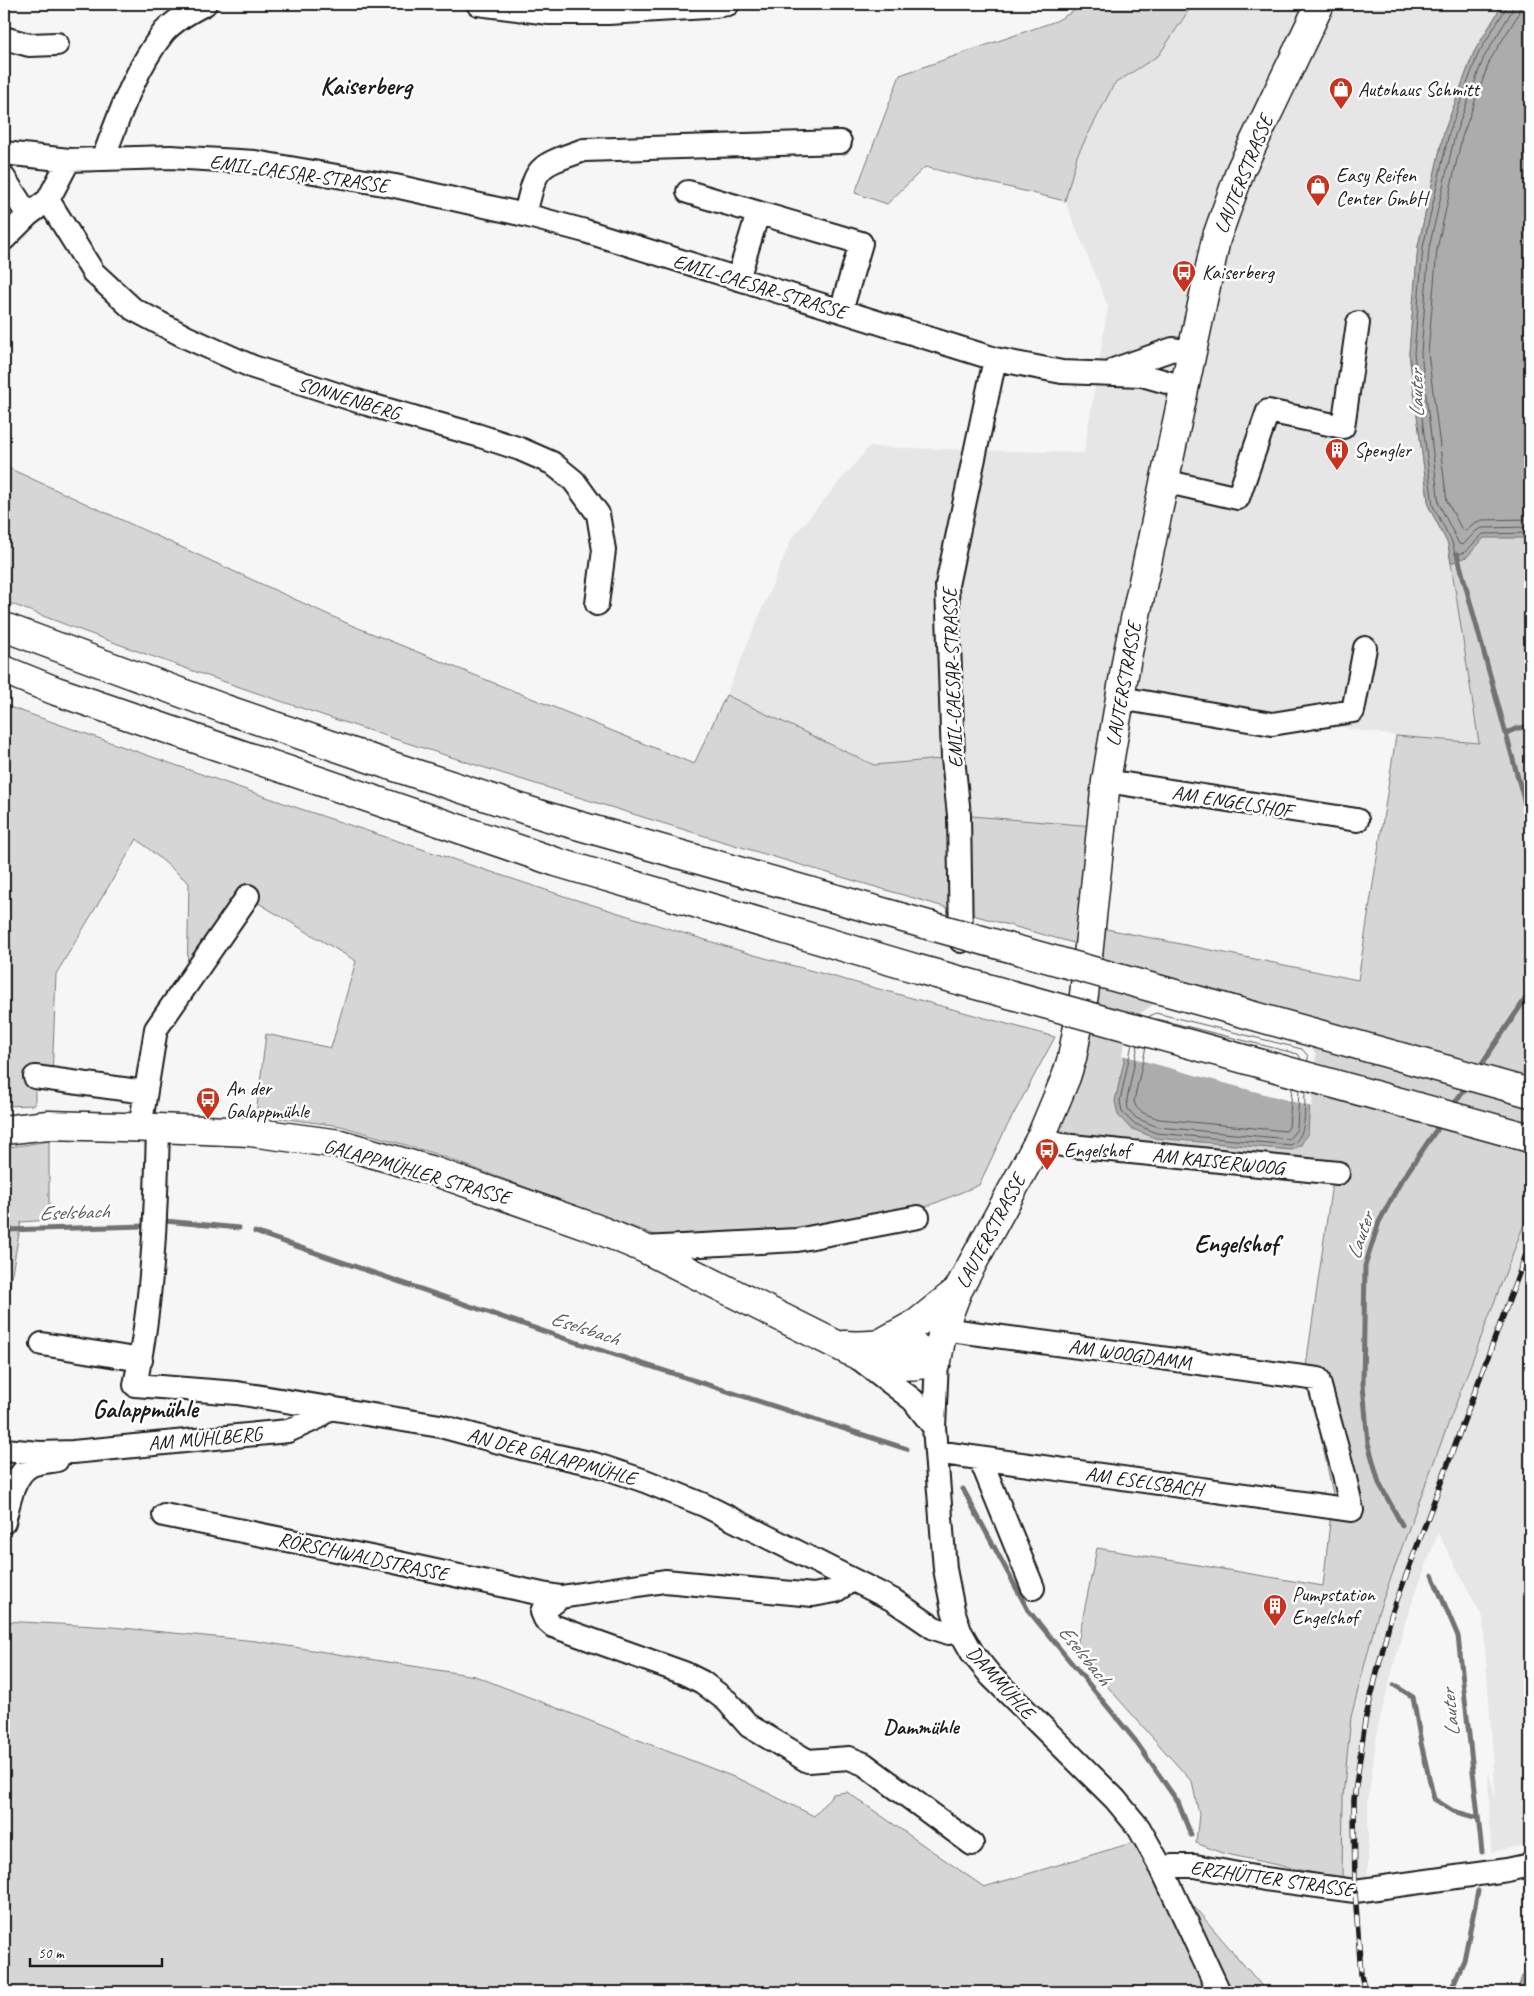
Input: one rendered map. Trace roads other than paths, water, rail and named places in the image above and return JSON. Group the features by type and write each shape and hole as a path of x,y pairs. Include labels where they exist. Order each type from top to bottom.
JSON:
{"main road":[{"name":"LAUTERSTRASSE","path":"938,1361 943,1329 958,1290 1040,1139 1066,1077 1078,1031 1084,995 1106,781 1120,698 1216,239 1241,169 1320,4"},
{"path":"4,627 225,709 526,810 928,925 1530,1093"},
{"path":"4,670 56,691 556,862 918,969 1530,1138"},
{"name":"GALAPPMÜHLER STRASSE","path":"4,1130 48,1125 250,1132 340,1144 450,1177 578,1222 643,1248 841,1348 876,1362 900,1366 919,1366 938,1361"},
{"path":"881,1343 917,1323 958,1290"},
{"name":"GALAPPMÜHLER STRASSE","path":"841,1348 894,1342 913,1345 938,1361"}],"street":[{"path":"103,159 140,68 165,31 193,10 205,4"},
{"path":"478,4 549,12 608,13 728,4"},
{"path":"4,38 29,45 57,44"},
{"path":"525,215 534,180 539,170 551,162 584,150 840,142"},
{"name":"EMIL-CAESAR-STRASSE","path":"7,154 69,160 170,157 255,162 394,186 525,215 994,359 1062,372 1142,374 1184,387"},
{"path":"4,239 28,215 48,200 69,160"},
{"path":"4,178 28,215"},
{"path":"688,192 861,243 841,311"},
{"name":"SONNENBERG","path":"48,200 93,272 133,309 186,337 253,367 367,404 494,440 552,462 574,480 598,514 604,550 597,604"},
{"path":"738,279 758,213"},
{"path":"1164,481 1238,498 1268,411 1344,427 1358,323"},
{"name":"EMIL-CAESAR-STRASSE","path":"1108,372 1173,349 1192,352"},
{"name":"EMIL-CAESAR-STRASSE","path":"961,941 959,816 953,758 947,585 994,359"},
{"path":"1120,698 1272,724 1353,711 1365,648"},
{"name":"AM ENGELSHOF","path":"1106,781 1357,820"},
{"name":"AN DER GALAPPMÜHLE","path":"248,896 156,1029 145,1092 156,1229 141,1360 135,1385 237,1393 330,1407 440,1426 521,1448 594,1464 645,1480 704,1505 893,1600 939,1630 949,1633 960,1631"},
{"path":"35,1077 145,1092"},
{"name":"AM KAISERWOOG","path":"1040,1139 1062,1145 1338,1173"},
{"name":"GALAPPMÜHLER STRASSE","path":"643,1248 797,1240 918,1217"},
{"name":"AM WOOGDAMM","path":"943,1329 1318,1379 1352,1510"},
{"path":"42,1344 141,1360"},
{"path":"841,1348 913,1400 934,1427"},
{"name":"DAMMÜHLE","path":"938,1361 934,1427 944,1569 953,1610 960,1631 973,1654 991,1676 1129,1815 1162,1869 1219,1992"},
{"name":"AM MÜHLBERG","path":"4,1450 40,1453 73,1452 288,1431 317,1418 330,1407"},
{"name":"AM MÜHLBERG","path":"4,1522 10,1498 20,1475 30,1466 59,1459 73,1452"},
{"name":"AM ESELSBACH","path":"936,1452 1352,1510"},
{"path":"980,1458 1033,1588"},
{"name":"RÖRSCHWALDSTRASSE","path":"164,1515 561,1597 665,1580 813,1595 834,1591 852,1580"},
{"path":"561,1597 542,1612 545,1619 553,1626 684,1673 702,1682 727,1701 749,1726 808,1761 849,1758 864,1764 972,1844"},
{"name":"ERZHÜTTER STRASSE","path":"1162,1869 1172,1866 1195,1866 1265,1879 1355,1891 1525,1866"}],"water":[{"path":"1503,4 1530,4 1530,538 1484,538 1467,557 1451,563 1448,544 1429,507 1409,353 1418,246 1444,132 1474,52"},
{"path":"1131,1029 1313,1054 1308,1133 1301,1145 1292,1150 1155,1138 1130,1128 1118,1115 1115,1101"},
{"path":"1530,1966 1530,1992 1517,1992 1522,1976"}],"waterway":[{"name":"Lauter","path":"1457,554 1530,822"},
{"path":"1506,733 1518,728 1530,727"},
{"name":"Lauter","path":"1477,1071 1530,992"},
{"name":"Lauter","path":"1451,1108 1468,1084"},
{"name":"Lauter","path":"1402,1525 1379,1483 1368,1443 1363,1385 1365,1266 1379,1222 1400,1183 1441,1123"},
{"name":"Eselsbach","path":"165,1221 239,1228"},
{"name":"Eselsbach","path":"4,1230 145,1226"},
{"name":"Eselsbach","path":"255,1232 566,1339 907,1449"},
{"name":"Eselsbach","path":"963,1489 1028,1610 1134,1739 1178,1802 1191,1835"},
{"name":"Lauter","path":"1432,1575 1458,1636 1482,1852"},
{"path":"1394,1685 1413,1697 1434,1799 1453,1811 1478,1818"},
{"name":"Lauter","path":"1450,1992 1464,1960 1478,1891"}],"railway":[{"path":"1365,1992 1361,1974 1355,1891 1354,1800 1365,1721 1391,1616 1530,1244"}],"place":[{"name":"Autohaus Schmitt","path":"1341,110"},
{"name":"Easy Reifen Center GmbH","path":"1318,207"},
{"name":"Kaiserberg","path":"1184,293"},
{"name":"Spengler","path":"1337,471"},
{"name":"An der Galappmühle","path":"208,1120"},
{"name":"Engelshof","path":"1047,1171"},
{"name":"Pumpstation Engelshof","path":"1275,1627"}],"district":[{"name":"Kaiserberg","path":"366,85"},
{"name":"Engelshof","path":"1236,1243"},
{"name":"Galappmühle","path":"145,1408"},
{"name":"Dammühle","path":"921,1727"}]}
